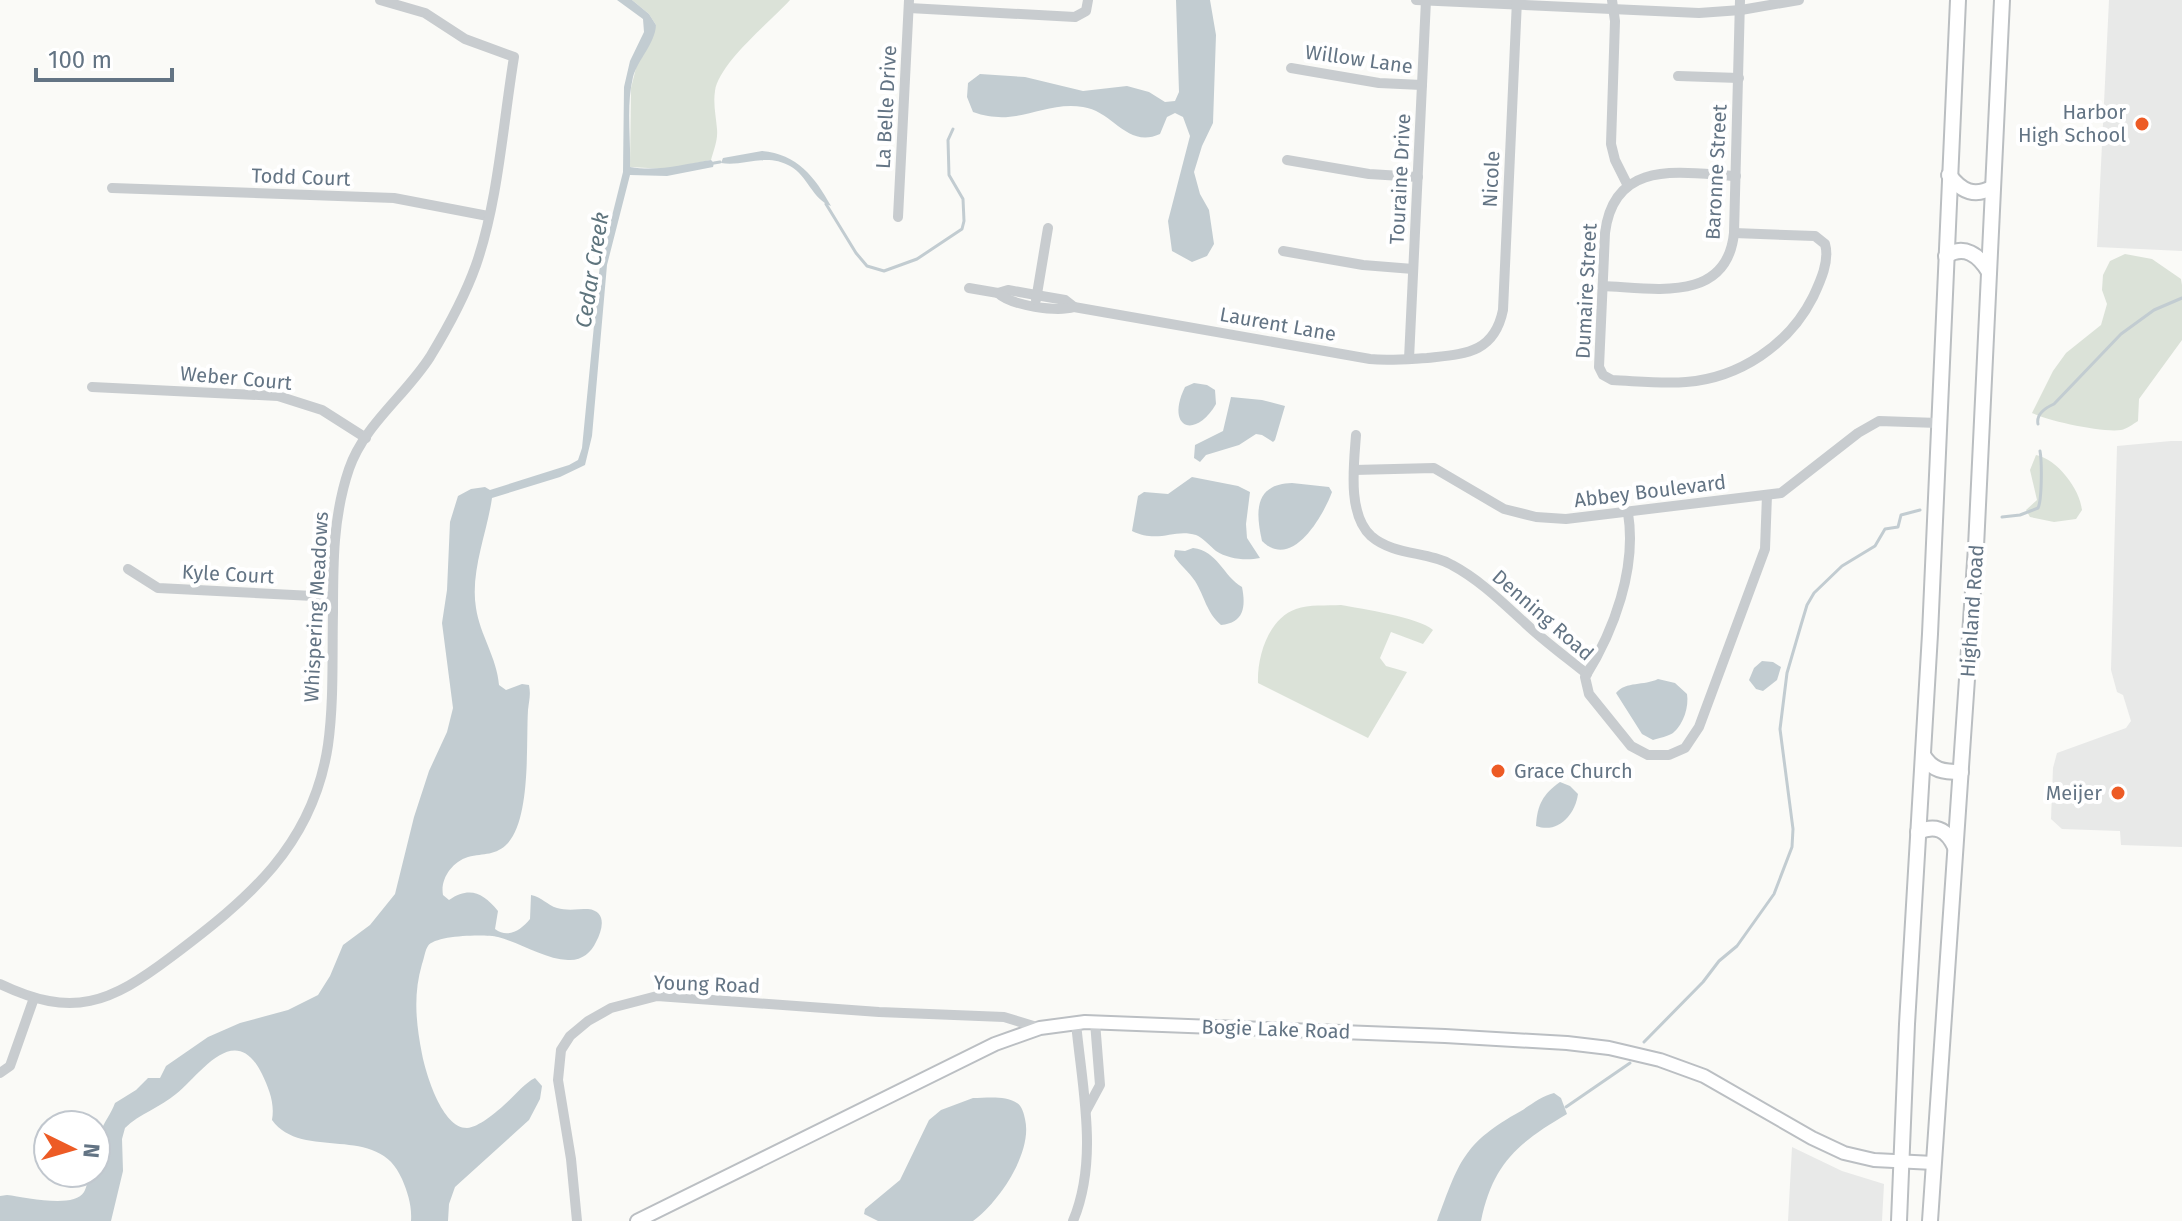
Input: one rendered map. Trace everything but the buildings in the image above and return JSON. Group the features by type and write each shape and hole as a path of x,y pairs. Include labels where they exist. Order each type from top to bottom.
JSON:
{"highway":[{"name":"Highland Road","path":"1899,1221 1958,0"},
{"name":"Highland Road","path":"1930,1221 1976,547 2002,0"},
{"path":"1949,175 1970,192 1982,192 1993,187"},
{"path":"1946,256 1956,251 1968,251 1979,259 1989,273"},
{"path":"1923,755 1937,770 1961,772"},
{"path":"1918,832 1932,828 1942,830 1956,847"}],"main road":[{"name":"Bogie Lake Road","path":"637,1221 981,1050 1040,1028 1095,1022 1519,1040 1609,1048 1651,1057 1704,1076 1844,1153 1867,1160 1934,1163"}],"street":[{"name":"Whispering Meadows","path":"0,984 34,998 68,1004 104,999 128,988 228,912 275,867 299,831 318,787 328,745 337,511 350,466 366,438 429,357 476,266 488,216 514,57 465,39 425,13 380,0"},
{"path":"1416,0 1612,5 1712,13 1741,5 1799,0"},
{"name":"Touraine Drive","path":"1409,359 1426,0"},
{"path":"1711,0 1712,13"},
{"name":"Nicole","path":"1476,350 1493,335 1503,310 1517,2"},
{"path":"909,4 1075,17 1087,5"},
{"name":"La Belle Drive","path":"898,217 909,4"},
{"path":"1612,5 1615,21 1610,138 1615,160 1628,186 1644,177 1661,173 1736,176"},
{"name":"Baronne Street","path":"1603,286 1672,289 1698,284 1721,267 1731,248 1741,5"},
{"name":"Willow Lane","path":"1291,68 1379,83 1422,85"},
{"path":"1678,76 1739,78"},
{"path":"1287,160 1369,174 1418,177"},
{"name":"Dumaire Street","path":"1628,186 1608,216 1600,371 1612,380 1675,383 1701,380 1745,365 1782,339 1812,299 1822,274 1826,246 1815,236 1734,233"},
{"name":"Todd Court","path":"112,188 394,198 488,216"},
{"path":"1036,300 1048,228"},
{"path":"1283,251 1373,266 1413,269"},
{"name":"Laurent Lane","path":"969,288 998,293 1006,301 1036,300 1063,310 1074,307 1370,359 1409,359 1476,350"},
{"name":"Weber Court","path":"92,387 278,396 322,410 366,438"},
{"name":"Abbey Boulevard","path":"1354,470 1434,468 1504,509 1536,517 1566,519 1781,493 1858,433 1879,421 1938,423"},
{"name":"Denning Road","path":"1356,435 1353,488 1358,513 1371,536 1396,549 1449,563 1500,599 1587,674 1589,694 1631,746 1648,755 1669,755 1685,748 1699,727 1765,549 1767,495"},
{"path":"1587,674 1602,650 1628,567 1631,534 1628,513"},
{"name":"Kyle Court","path":"128,569 158,588 333,597"},
{"name":"Young Road","path":"577,1221 558,1080 561,1050 570,1036 611,1008 657,996 879,1012 1004,1017 1040,1028"},
{"path":"0,1073 10,1066 34,998"},
{"path":"1085,1113 1100,1085 1095,1022"},
{"path":"1073,1221 1084,1182 1087,1139 1076,1023"}],"shaded area":[{"path":"617,0 632,0 649,14 656,25 653,39 633,77 629,111 630,167 661,168 711,160 714,163 713,167 667,176 630,175 607,265 592,436 585,465 560,477 492,498 477,567 476,608 499,685 506,690 522,684 529,685 524,798 521,816 508,843 494,852 468,857 457,863 445,877 443,889 443,895 449,900 470,893 487,900 498,911 495,929 500,932 518,930 530,919 531,895 557,908 594,910 601,917 602,926 591,950 573,960 551,957 492,936 461,936 432,942 425,952 416,998 424,1063 431,1086 450,1119 458,1126 467,1128 477,1125 535,1078 542,1086 540,1099 529,1120 455,1187 449,1204 448,1221 411,1221 406,1189 391,1162 359,1146 302,1139 285,1132 272,1120 269,1091 252,1058 241,1051 229,1051 218,1056 170,1099 125,1128 122,1139 123,1171 111,1221 0,1221 0,1196 60,1201 79,1197 85,1189 112,1189 112,1109 115,1103 148,1078 160,1078 166,1066 208,1037 240,1023 288,1010 318,995 343,945 370,925 395,894 414,817 429,771 447,732 453,708 442,623 450,522 458,496 471,489 485,487 490,490 569,465 578,460 582,448 600,264 623,172 624,87 630,61 644,32 643,19"},
{"path":"632,0 790,0 746,43 719,80 714,101 717,137 711,160 666,169 630,167 631,88 637,64 656,25 649,14"},
{"path":"1176,0 1210,0 1216,35 1213,123 1194,172 1200,194 1209,210 1214,244 1207,256 1192,262 1172,251 1168,221 1190,136 1183,117 1175,113 1167,117 1160,134 1138,137 1094,110 1083,107 1068,106 1017,116 989,116 973,112 967,97 968,83 980,74 1025,77 1083,91 1127,86 1149,92 1165,102 1175,101 1179,92"},
{"name":"Harbor High School","path":"2109,0 2182,0 2182,251 2097,247"},
{"path":"762,151 785,157 804,169 831,206 819,198 796,170 781,162 721,163 723,158"},
{"path":"2125,254 2152,259 2181,279 2182,285 2182,340 2139,399 2138,421 2121,430 2102,430 2063,423 2032,413 2053,371 2066,353 2101,325 2107,304 2102,290 2103,275 2110,261"},
{"path":"1194,383 1215,390 1216,404 1208,415 1192,425 1180,420 1178,412 1185,387"},
{"path":"1231,397 1285,406 1275,440 1273,442 1256,434 1239,445 1206,455 1200,462 1194,458 1195,445 1223,431"},
{"path":"2182,441 2182,847 2121,845 2120,831 2062,829 2051,819 2053,768 2057,753 2126,728 2131,721 2123,695 2117,692 2111,670 2117,446"},
{"path":"2036,455 2052,462 2072,484 2082,510 2076,519 2054,522 2030,517 2026,510 2037,500 2030,470"},
{"path":"1192,477 1238,486 1250,492 1247,538 1260,558 1226,556 1196,535 1188,533 1150,536 1132,531 1138,496 1144,492 1168,494"},
{"path":"1292,483 1329,487 1332,492 1305,537 1284,549 1273,548 1262,541 1260,501 1271,488"},
{"path":"1193,548 1209,554 1242,587 1242,613 1235,621 1221,625 1216,620 1195,581 1174,556 1175,550"},
{"path":"1341,605 1403,617 1433,630 1423,644 1391,632 1380,658 1386,666 1407,672 1368,738 1258,683 1262,651 1278,621 1301,607"},
{"path":"1762,661 1781,667 1777,680 1763,691 1756,689 1749,680 1754,668"},
{"path":"1658,679 1675,683 1687,694 1687,704 1677,729 1653,740 1642,734 1616,693 1625,687"},
{"path":"1560,782 1578,794 1573,809 1558,825 1536,826 1542,801"},
{"path":"1554,1093 1561,1098 1567,1114 1521,1145 1510,1157 1493,1184 1481,1221 1437,1221 1451,1183 1475,1144 1502,1122"},
{"path":"973,1098 1012,1100 1020,1106 1025,1119 1024,1146 1019,1161 1003,1189 983,1213 973,1221 878,1221 864,1214 865,1209 900,1180 929,1120 941,1110"},
{"path":"1792,1147 1842,1171 1884,1184 1882,1221 1788,1221"}],"waterway":[{"path":"826,204 867,266 884,271 917,259 962,229 963,199 949,175 948,140 953,129"},
{"path":"714,163 720,162"},
{"path":"2038,424 2042,412 2054,404 2121,334 2154,310 2182,298"},
{"path":"2002,517 2020,515 2038,508 2040,451"},
{"path":"1644,1042 1703,982 1719,961 1737,946 1774,894 1792,847 1793,829 1780,729 1787,673 1807,605 1814,593 1842,566 1875,546 1885,529 1898,527 1901,515 1920,510"},
{"path":"1566,1107 1630,1063"}],"place":[{"name":"Harbor High School","path":"2142,124"},
{"name":"Grace Church","path":"1498,771"},
{"name":"Meijer","path":"2118,793"}],"water label":[{"name":"Cedar Creek","path":"592,270"}]}
